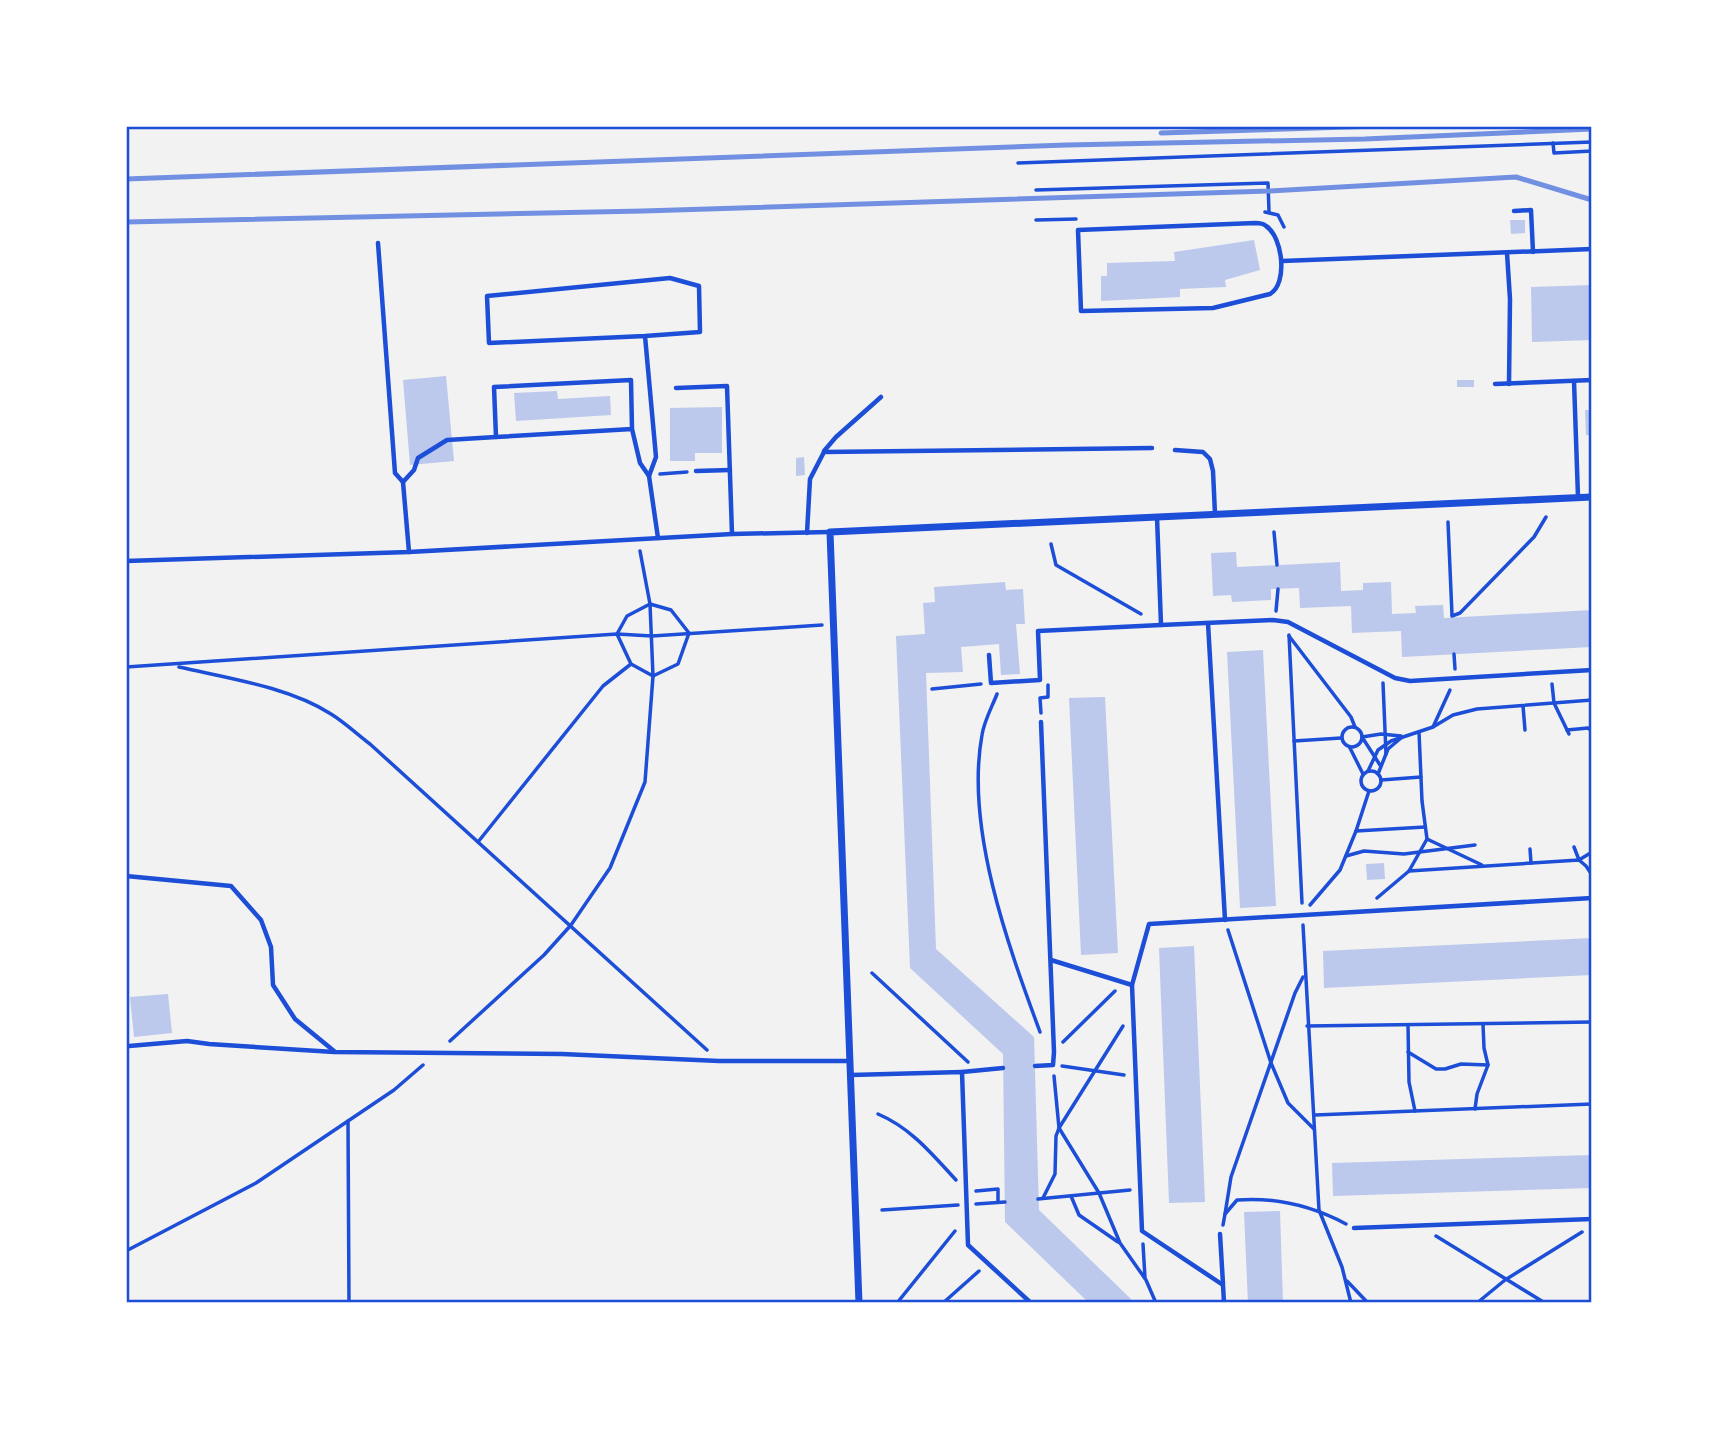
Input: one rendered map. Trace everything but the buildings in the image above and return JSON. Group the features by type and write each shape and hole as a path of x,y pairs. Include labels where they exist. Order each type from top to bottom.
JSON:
{"street":[{"path":"859,1303 830,532 1592,497"}],"lane":[{"path":"1514,211 1531,210 1533,251"},
{"path":"1255,223 1266,225 1274,235 1282,261 1276,290 1224,306 1081,311 1078,230 1255,223"},
{"path":"378,243 396,473 403,482 409,552"},
{"path":"1282,261 1592,249"},
{"path":"1507,253 1510,299 1509,384"},
{"path":"670,278 699,286 700,332 645,335 489,344 486,296 670,278"},
{"path":"645,335 656,457 649,476"},
{"path":"496,436 494,387 631,380 632,429 640,463 649,476 657,538"},
{"path":"1495,384 1592,380"},
{"path":"1574,381 1578,498"},
{"path":"676,388 727,386 732,534"},
{"path":"807,533 810,479 824,452 836,437 880,397"},
{"path":"403,482 414,470 418,457 447,440 632,429"},
{"path":"824,452 1152,448"},
{"path":"1175,450 1203,452 1210,459 1215,515"},
{"path":"696,471 730,470"},
{"path":"1157,517 1161,625"},
{"path":"126,561 409,552 732,534 830,532"},
{"path":"989,655 990,683 1040,680 1038,631 1273,620 1288,622 1395,678 1410,681 1592,670"},
{"path":"1208,623 1225,920"},
{"path":"1035,1066 1053,1065 1054,1052 1041,722"},
{"path":"126,876 231,886 261,920 271,947 273,985 295,1019 334,1052"},
{"path":"1223,1285 1142,1231 1132,985 1149,924 1592,898"},
{"path":"1051,960 1132,985"},
{"path":"129,1046 187,1041 334,1052 435,1055 562,1054 719,1061 849,1061"},
{"path":"849,1075 962,1072 1003,1068"},
{"path":"962,1072 968,1245 1031,1303"},
{"path":"1354,1228 1592,1219"},
{"path":"1220,1234 1224,1303"},
{"path":"1023,1296 1023,1303"}],"path":[{"path":"1021,127 1035,126"},
{"path":"1018,163 1553,146 1592,142"},
{"path":"1553,146 1553,153 1592,151"},
{"path":"1036,190 1268,183 1269,212 1283,220 1285,231"},
{"path":"649,476 696,471"},
{"path":"1448,522 1452,617 1460,613 1534,537 1546,517"},
{"path":"1274,532 1277,565"},
{"path":"126,1251 256,1183 394,1090 544,955 571,925 610,868 645,782 653,676 652,635 650,604 638,540"},
{"path":"1051,544 1056,565 1161,625"},
{"path":"1273,620 1278,606 1278,589"},
{"path":"617,634 627,616 650,604 671,610 689,633"},
{"path":"1288,622 1304,975 1319,1210 1346,1280 1351,1303"},
{"path":"126,667 617,634 652,635 833,625"},
{"path":"653,676 678,664 689,633"},
{"path":"617,634 631,664 653,676"},
{"path":"1289,636 1351,717 1380,765"},
{"path":"478,842 603,686 631,664"},
{"path":"173,665 257,685 298,698 330,713 370,744 719,1061"},
{"path":"1383,672 1386,754"},
{"path":"1552,672 1554,703 1568,732 1588,728 1592,731"},
{"path":"1433,727 1455,678"},
{"path":"932,689 990,683"},
{"path":"1001,683 982,733 977,787 988,866 1013,955 1044,1041"},
{"path":"1363,774 1386,745 1433,727 1453,715 1477,709 1592,700"},
{"path":"1523,706 1525,730"},
{"path":"1355,727 1345,729 1342,738 1344,744 1350,747 1363,774 1361,783 1369,791"},
{"path":"1377,898 1409,871 1427,839 1419,731"},
{"path":"1362,737 1384,734 1403,737"},
{"path":"1350,747 1360,744 1362,737"},
{"path":"1381,780 1378,774 1380,765 1388,749 1403,737"},
{"path":"1294,741 1342,738"},
{"path":"1368,771 1378,774"},
{"path":"1381,780 1421,777"},
{"path":"1369,791 1377,789 1381,780"},
{"path":"1302,915 1340,870 1369,791"},
{"path":"1356,831 1425,827"},
{"path":"1427,839 1485,866"},
{"path":"1346,856 1371,851 1421,853 1475,845"},
{"path":"1574,847 1579,860 1587,866 1592,875"},
{"path":"1530,849 1531,863"},
{"path":"1409,871 1579,860 1592,852"},
{"path":"1225,920 1271,1063 1288,1103 1316,1131"},
{"path":"872,973 974,1070"},
{"path":"1220,1234 1231,1177 1295,993 1304,975"},
{"path":"1054,1052 1124,982"},
{"path":"1133,1010 1059,1128 1056,1136 1055,1174 1041,1199 1140,1189"},
{"path":"1307,1026 1592,1022"},
{"path":"1475,1108 1477,1094 1488,1065 1483,1024"},
{"path":"1408,1025 1409,1082 1415,1111"},
{"path":"1408,1052 1436,1069 1461,1064 1488,1065"},
{"path":"1136,1076 1053,1065 1059,1128 1099,1193 1120,1243 1146,1280 1156,1303"},
{"path":"1315,1115 1592,1104"},
{"path":"878,1114 895,1121 915,1137 966,1191 998,1189 998,1202"},
{"path":"348,1121 349,1303"},
{"path":"1071,1196 1079,1215 1120,1243"},
{"path":"1225,1214 1237,1200 1261,1198 1319,1210 1354,1228"},
{"path":"882,1210 1005,1202"},
{"path":"897,1303 968,1216"},
{"path":"1477,1303 1505,1280 1592,1225"},
{"path":"1419,1226 1545,1303"},
{"path":"1142,1231 1146,1280"},
{"path":"943,1303 988,1262"},
{"path":"1346,1280 1368,1303"},
{"path":"953,1295 955,1303"}],"railway":[{"path":"1161,133 1378,126"},
{"path":"126,179 1067,145 1365,139 1592,129"},
{"path":"126,222 643,211 1269,191 1516,177 1592,200"}]}
